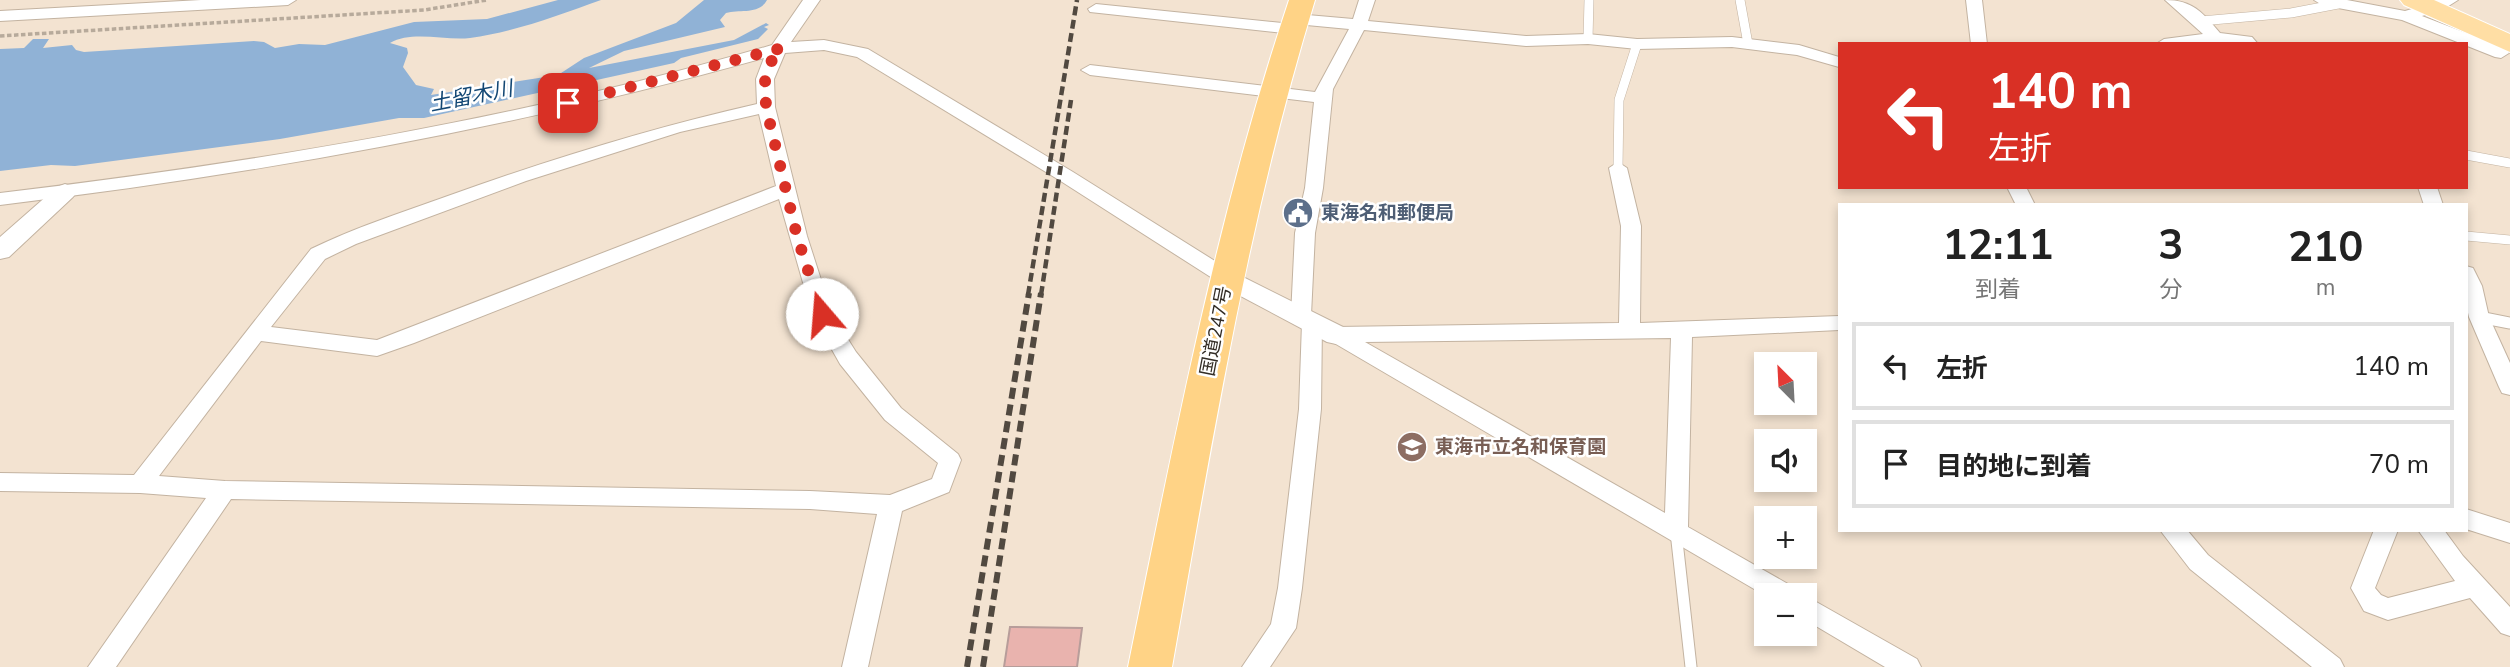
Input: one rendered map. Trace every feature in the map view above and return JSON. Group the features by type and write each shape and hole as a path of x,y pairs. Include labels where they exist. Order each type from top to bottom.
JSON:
{"highway":[{"name":"国道247号","path":"1150,667 1227,278 1274,92 1297,16"}],"main road":[{"path":"2431,4 2507,42"}],"street":[{"path":"0,16 62,7 288,0"},
{"path":"0,482 810,500 891,505 941,485 950,460 893,414 848,359 822,314 797,236 766,107 765,79 770,63 782,48 804,8 812,0"},
{"path":"1255,667 1283,628 1290,588 1310,409 1305,233 1314,188 1324,89 1359,25 1367,0"},
{"path":"1973,0 1979,42"},
{"path":"2173,0 2202,21 2215,37"},
{"path":"2330,2 2431,4"},
{"path":"1096,9 1297,16 1359,25 1526,41 1588,39 1637,44 1748,44 1799,50 1838,62"},
{"path":"2179,42 2215,37 2247,42"},
{"path":"0,199 65,192 492,122 782,48 824,45 862,53 1066,176 1227,278 1336,335 1766,583"},
{"path":"1090,70 1323,98"},
{"path":"140,484 318,254 349,239 532,173 676,128 766,107"},
{"path":"1618,168 1631,226 1629,330"},
{"path":"255,333 377,348 787,189"},
{"path":"0,251 65,192"},
{"path":"2468,278 2479,317 2510,387"},
{"path":"1336,335 1682,330 1838,323"},
{"path":"1676,530 1682,330"},
{"path":"101,667 225,489"},
{"path":"855,667 891,505"},
{"path":"2468,520 2510,533"},
{"path":"2174,532 2199,562 2330,667"},
{"path":"2385,532 2363,588 2378,608 2388,609 2475,586"},
{"path":"2432,532 2510,625"},
{"path":"1817,614 1908,667"}],"lane":[{"path":"1588,39 1589,0"},
{"path":"1740,0 1748,44"},
{"path":"2202,21 2291,13 2330,2"},
{"path":"1618,168 1619,100 1637,44"},
{"path":"2468,155 2510,163"},
{"path":"2468,236 2510,240"},
{"path":"2479,317 2510,323"},
{"path":"1676,530 1680,586 1691,667"}],"water":[{"name":"土留木川","path":"558,0 601,0 504,32 461,39 408,37 390,43 407,48 403,67 416,85 434,89 431,95 558,75 584,58 676,23 704,0 767,0 764,5 754,10 726,13 720,20 725,27 624,51 589,68 734,40 766,23 769,25 764,27 768,29 758,39 681,58 674,63 424,118 399,118 280,139 75,166 51,165 0,171 0,49 24,48 33,39 49,39 43,48 72,45 76,50 84,52 254,41 264,42 275,48 299,44 325,45 414,22 487,19"}],"building":[{"path":"1010,627 1082,628 1077,667 1004,667"}],"railway":[{"path":"1028,295 1077,0"},
{"path":"1041,295 1071,100"},
{"path":"967,667 1029,293"},
{"path":"983,667 1041,293"}],"place":[{"name":"東海名和郵便局","path":"1298,213"},
{"name":"東海市立名和保育園","path":"1412,447"}],"route":[{"path":"568,103 782,48 770,63 765,79 766,107 797,236 822,314"}]}
